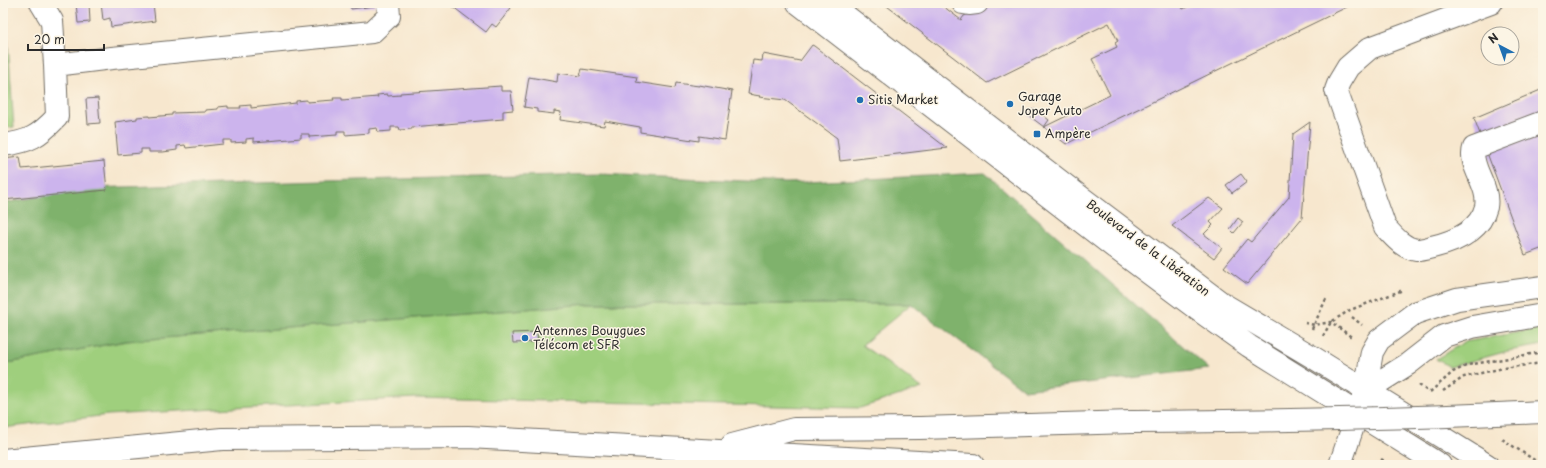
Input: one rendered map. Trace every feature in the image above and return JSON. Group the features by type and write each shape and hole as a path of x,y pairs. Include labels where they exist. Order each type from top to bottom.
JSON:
{"main road":[{"path":"3,145 30,140 46,128 57,117 52,20 41,3"},
{"path":"55,65 372,32 389,16 388,3"},
{"name":"Boulevard de la Libération","path":"798,3 1082,198 1223,304 1487,465"},
{"name":"Boulevard de la Libération","path":"829,3 1112,246 1249,346 1440,465"},
{"path":"963,3 977,3"},
{"path":"1491,3 1370,48 1348,67 1338,82 1336,90 1385,227 1398,242 1417,250 1447,244 1465,234 1478,222 1486,207 1486,189 1475,166 1472,153 1474,148 1543,122"},
{"path":"1340,465 1365,391 1372,352 1379,340 1414,313 1458,299 1543,286"},
{"path":"1365,391 1408,364 1444,336 1472,327 1543,315"},
{"path":"712,450 794,429 920,428 1132,422 1248,421 1458,416 1543,412"},
{"path":"3,460 222,439 468,437 973,465"}],"path":[{"path":"1299,349 1315,324 1327,297"},
{"path":"1430,392 1453,372 1468,365 1543,352"},
{"path":"1440,395 1464,377 1503,368 1543,362"}],"green space":[{"path":"3,3 5,3 14,127 3,128"},
{"path":"985,173 1209,369 1024,390 911,304 588,304 126,341 3,364 3,203 88,188 600,174 787,183"},
{"path":"588,304 911,304 862,345 922,388 860,408 415,398 108,415 3,428 3,364 126,341"},
{"path":"1543,328 1543,345 1508,351 1450,367 1436,359 1464,342"},
{"path":"224,463 425,465 198,465"}],"building":[{"path":"76,3 89,3 90,22 78,23"},
{"path":"101,3 153,3 155,21 111,27 110,18 103,20"},
{"path":"350,3 374,3 375,6 351,9"},
{"path":"448,3 509,3 507,5 511,8 496,27 492,24 486,32"},
{"path":"883,3 939,3 961,20 964,16 992,3 1180,3 1183,9 1195,3 1352,3 1351,5 1066,144 1044,127 1110,95 1092,59 1117,47 1115,43 1118,41 1109,23 987,83"},
{"path":"812,45 947,148 840,161 837,138 785,100 759,97 760,96 748,94 753,60 762,61 763,54 800,61"},
{"path":"582,69 637,77 636,82 675,88 676,83 699,85 732,91 725,140 699,136 699,141 640,132 640,127 605,121 604,126 560,120 561,112 554,111 554,114 537,112 537,109 524,107 529,77 557,82 558,73 580,76"},
{"path":"501,86 501,91 511,91 513,110 503,111 503,119 412,127 412,129 400,130 399,127 391,127 391,131 378,132 377,128 369,129 369,133 345,135 345,131 337,131 337,135 309,137 309,134 301,134 301,138 254,142 254,138 246,139 246,142 231,143 231,140 223,140 223,144 186,148 185,145 177,146 177,150 163,152 149,152 149,149 141,149 141,153 118,155 115,122 137,119 137,117 172,115 172,113 205,112 205,110 218,109 218,107 228,106 228,108 241,108 240,106 251,105 251,108 296,103 296,101 307,100 307,102 342,98 342,100 378,97 377,95 387,94 388,96 400,95 400,93"},
{"path":"1543,89 1543,248 1525,255 1474,118"},
{"path":"98,98 100,123 88,124 86,99"},
{"path":"1034,108 1049,120 1044,127 1028,115"},
{"path":"1310,122 1302,218 1247,284 1224,267 1247,239 1251,242 1289,197 1293,134"},
{"path":"20,157 22,169 104,161 107,190 3,200 3,159"},
{"path":"1241,174 1247,182 1232,193 1226,185"},
{"path":"1209,198 1223,208 1210,222 1213,225 1204,234 1222,248 1214,258 1172,226"},
{"path":"1238,218 1243,222 1234,233 1230,229"},
{"name":"Antennes Bouygues Télécom et SFR","path":"537,332 538,342 513,343 512,333"}],"place":[{"name":"Sitis Market","path":"860,100"},
{"name":"Garage Joper Auto","path":"1010,104"},
{"name":"Ampère","path":"1037,134"},
{"name":"Antennes Bouygues Télécom et SFR","path":"525,338"}]}
